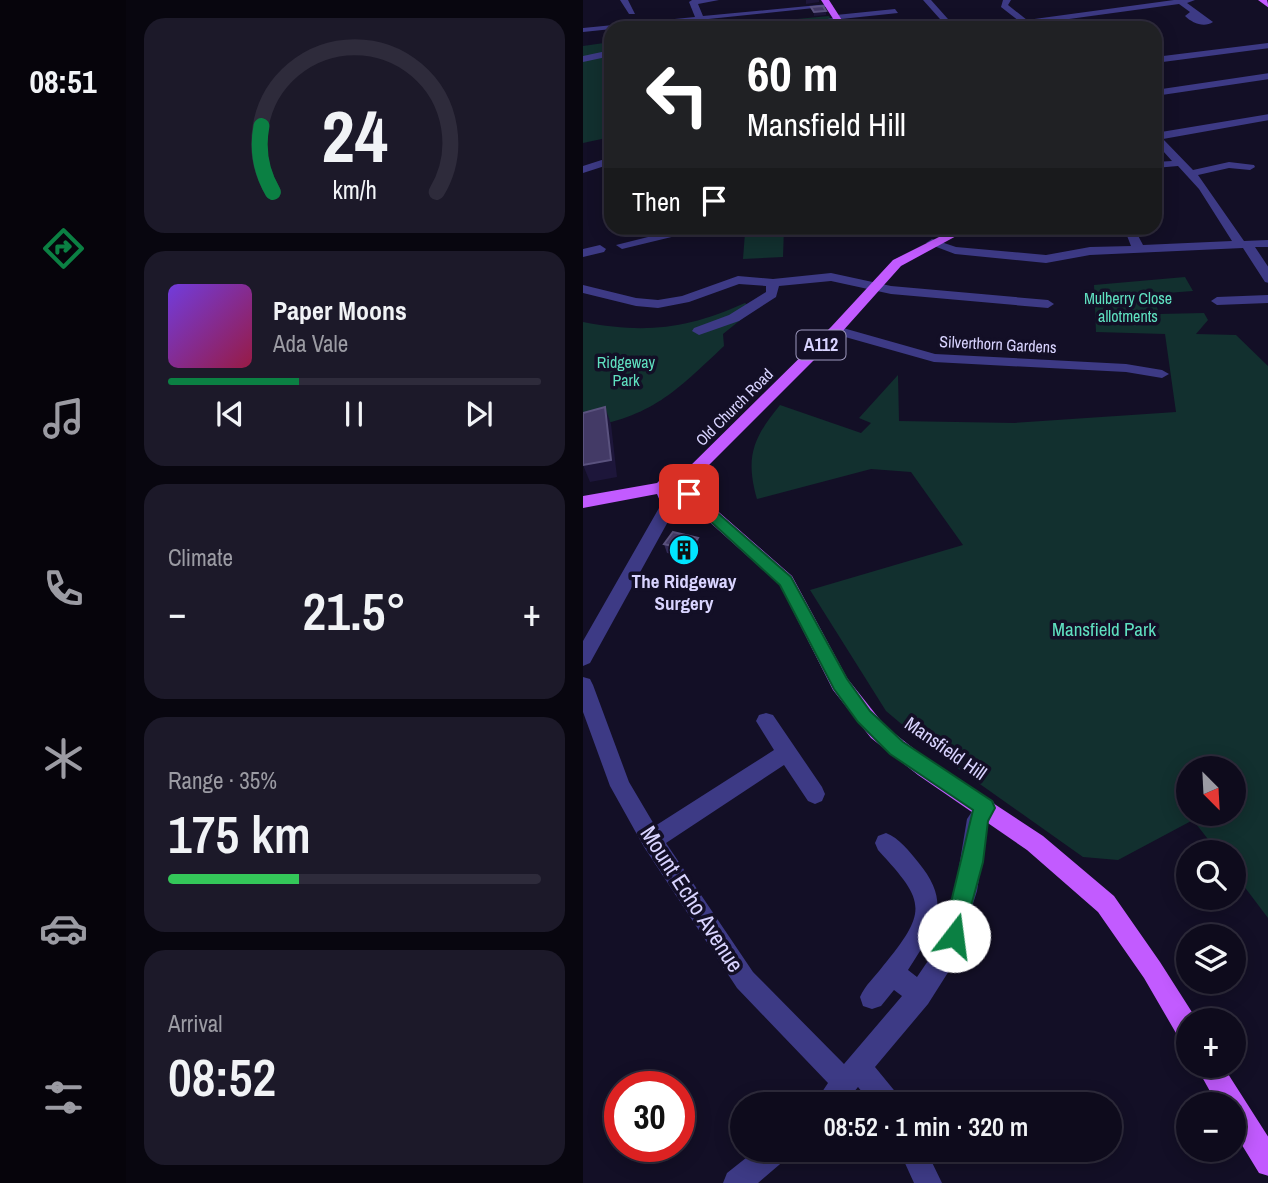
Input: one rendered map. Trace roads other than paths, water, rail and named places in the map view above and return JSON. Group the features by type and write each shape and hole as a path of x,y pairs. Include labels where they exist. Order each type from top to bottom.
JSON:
{"main road":[{"path":"827,3 838,21"},
{"name":"Old Church Road","path":"678,490 836,330 897,263 950,235"},
{"path":"583,502 678,490"},
{"name":"Mansfield Hill","path":"678,490 786,581 840,684 864,717 896,748 1071,871 1106,904 1176,1010"},
{"path":"1246,1127 1268,1163"}],"street":[{"path":"624,0 632,12"},
{"path":"700,18 693,2 715,0"},
{"path":"885,0 900,19"},
{"path":"927,0 946,21"},
{"path":"1007,0 1004,5 1024,21"},
{"path":"1032,21 1191,0"},
{"path":"1180,1 1194,13"},
{"path":"671,21 827,3"},
{"path":"844,21 895,11"},
{"path":"583,30 604,28"},
{"path":"1162,57 1268,45"},
{"path":"583,59 604,54"},
{"path":"1162,92 1268,76"},
{"path":"1162,136 1268,117"},
{"path":"1162,143 1192,173 1268,279"},
{"path":"583,170 604,162"},
{"path":"1162,164 1182,163"},
{"path":"1192,173 1229,165 1250,167"},
{"path":"622,245 660,235"},
{"path":"1132,235 1138,248"},
{"path":"932,243 948,249 1036,258 1083,251 1268,243"},
{"path":"583,253 600,249"},
{"path":"583,289 636,302 658,304 685,299 738,280 773,283 831,277 876,287 1047,310 1051,290"},
{"path":"699,331 734,318 772,295 773,283"},
{"path":"1217,301 1268,299"},
{"name":"Silverthorn Gardens","path":"836,330 923,357 1126,368 1162,374"},
{"path":"583,658 678,490"},
{"name":"Mount Echo Avenue","path":"583,685 620,786 652,840 745,980 873,1092"},
{"path":"766,721 815,794"},
{"path":"652,840 786,753"},
{"path":"838,1092 919,995 946,955 954,936 973,862 978,819 985,808"},
{"path":"872,997 893,973 926,922 929,904 923,883 886,843"},
{"path":"893,973 919,995"},
{"path":"737,1183 762,1162"},
{"path":"918,1162 928,1183"}],"place":[{"name":"The Ridgeway Surgery","path":"684,550"}],"park label":[{"name":"Mulberry Close allotments","path":"1128,307"},
{"name":"Ridgeway Park","path":"626,371"},
{"name":"Mansfield Park","path":"1104,629"}]}
